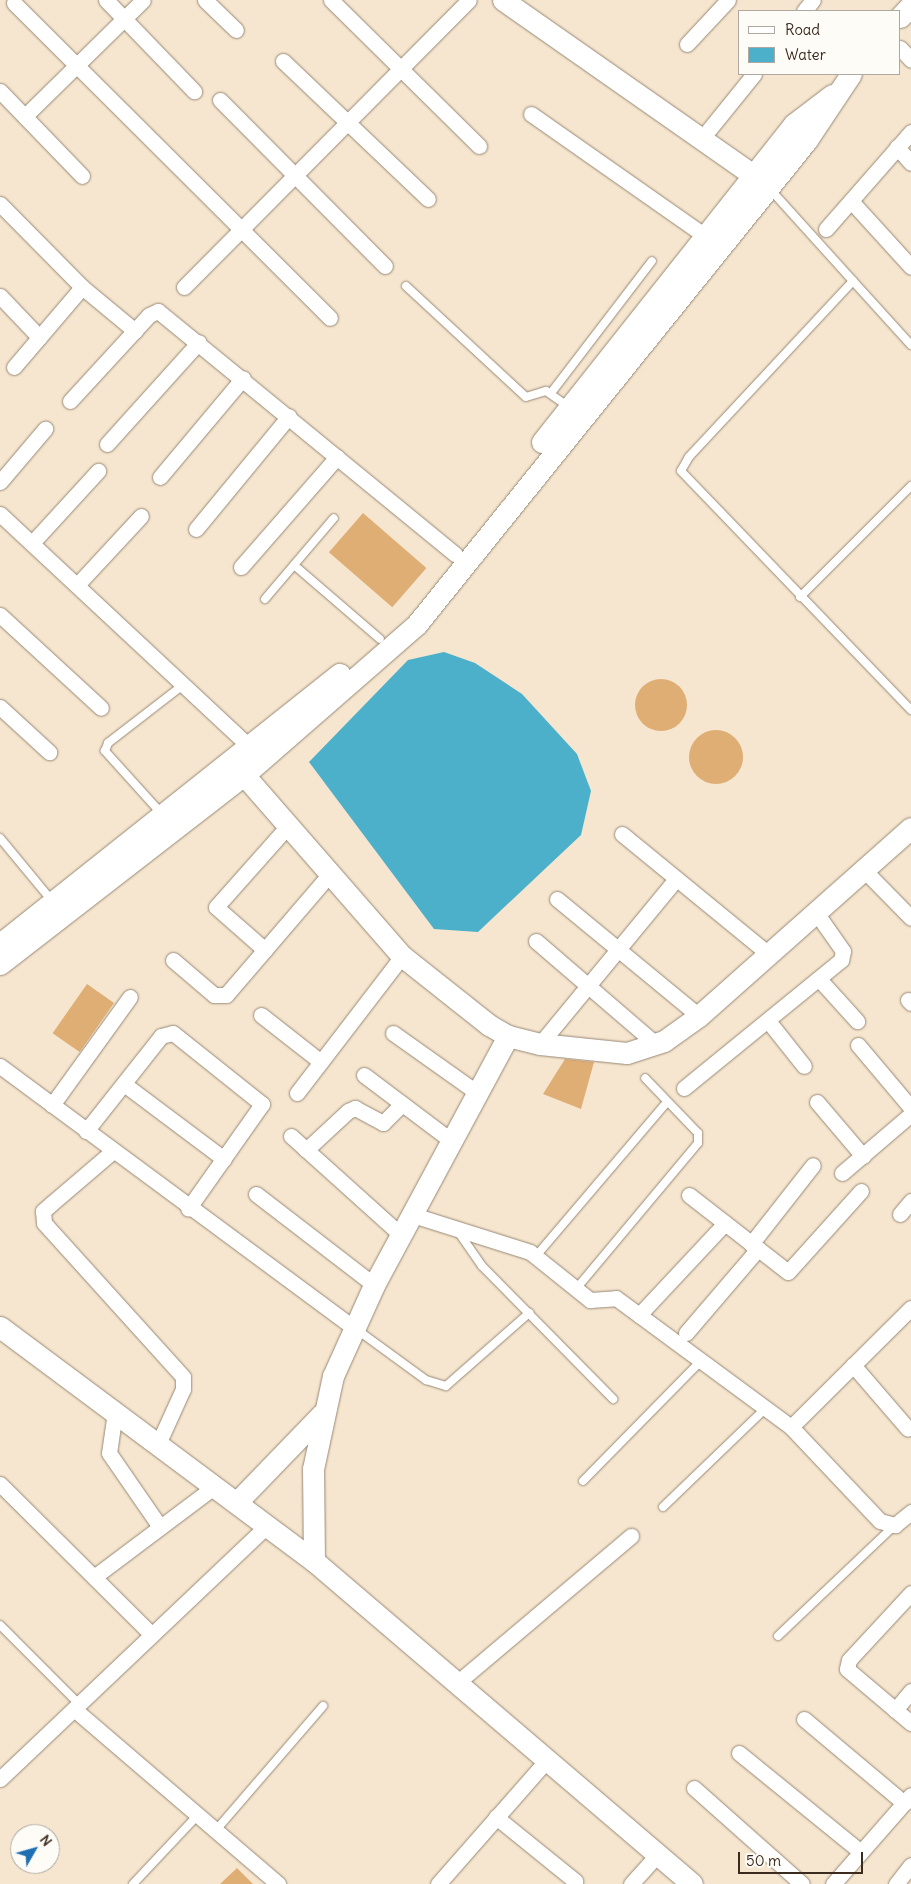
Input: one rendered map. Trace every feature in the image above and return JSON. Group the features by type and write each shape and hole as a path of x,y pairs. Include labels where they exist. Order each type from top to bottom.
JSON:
{"street":[{"path":"106,0 194,91"},
{"path":"25,116 143,0"},
{"path":"205,0 236,30"},
{"path":"331,0 479,146"},
{"path":"184,287 469,0"},
{"path":"503,0 703,137 762,180"},
{"path":"687,44 728,0"},
{"path":"805,10 814,0"},
{"path":"14,3 74,67 242,229 330,318"},
{"path":"901,16 911,5"},
{"path":"901,49 911,60"},
{"path":"283,61 428,200"},
{"path":"703,137 753,75"},
{"path":"0,964 244,775 417,624 762,180 807,112 835,93 850,75"},
{"path":"0,91 82,176"},
{"path":"220,100 385,266"},
{"path":"531,114 704,235"},
{"path":"826,229 911,132"},
{"path":"898,147 911,163"},
{"path":"0,944 249,746 380,639 415,606 704,235 762,180"},
{"path":"851,200 911,268"},
{"path":"0,204 82,287 135,330"},
{"path":"14,367 82,287"},
{"path":"0,296 39,337"},
{"path":"70,401 135,330 158,311 243,378 455,554"},
{"path":"107,444 199,342"},
{"path":"160,477 243,378"},
{"path":"196,529 289,416"},
{"path":"0,482 45,429"},
{"path":"241,567 337,456"},
{"path":"32,544 98,471"},
{"path":"0,514 249,746"},
{"path":"77,585 141,516"},
{"path":"2,617 101,708"},
{"path":"0,707 49,752"},
{"path":"244,775 328,876 402,956 508,1036 540,1044 627,1053 657,1045 699,1016 866,872 911,828"},
{"path":"265,950 216,906 287,827"},
{"path":"622,834 770,955"},
{"path":"866,872 911,918"},
{"path":"173,960 220,998 265,950 328,876"},
{"path":"540,1044 676,879"},
{"path":"557,900 619,948 699,1016"},
{"path":"684,1088 769,1022 819,979 844,954 817,914"},
{"path":"536,941 657,1045"},
{"path":"297,1093 402,956"},
{"path":"819,979 857,1021"},
{"path":"52,1105 130,997"},
{"path":"261,1015 321,1062"},
{"path":"769,1022 804,1066"},
{"path":"86,1131 161,1036 173,1033 262,1104 188,1209"},
{"path":"393,1033 479,1094"},
{"path":"314,1561 313,1469 322,1414 354,1328 374,1285 479,1094 508,1036"},
{"path":"858,1045 911,1108"},
{"path":"0,1066 188,1209 354,1328"},
{"path":"364,1075 453,1142"},
{"path":"124,1084 224,1159"},
{"path":"818,1102 863,1156"},
{"path":"306,1150 348,1111 355,1108 382,1123 402,1104"},
{"path":"842,1173 911,1114"},
{"path":"291,1136 401,1235"},
{"path":"113,1151 43,1211 44,1223 183,1377 183,1389 158,1444"},
{"path":"686,1333 755,1247 813,1165"},
{"path":"689,1195 788,1272 793,1270 861,1191"},
{"path":"256,1194 374,1285"},
{"path":"900,1214 911,1201"},
{"path":"413,1215 536,1256 590,1300 616,1298 791,1427 880,1521 895,1525 911,1512"},
{"path":"639,1315 725,1223"},
{"path":"791,1427 911,1308"},
{"path":"0,1327 314,1561 692,1884"},
{"path":"853,1365 908,1429"},
{"path":"115,1412 109,1453 160,1527"},
{"path":"237,1502 322,1414"},
{"path":"0,1484 152,1635"},
{"path":"94,1577 215,1486"},
{"path":"0,1779 268,1525"},
{"path":"456,1683 631,1536"},
{"path":"911,1593 849,1660 848,1668 911,1723"},
{"path":"895,1710 911,1690"},
{"path":"76,1706 278,1884"},
{"path":"804,1718 907,1799 833,1884"},
{"path":"739,1753 861,1852"},
{"path":"438,1884 546,1760"},
{"path":"694,1788 802,1884"},
{"path":"496,1817 575,1881"},
{"path":"631,1884 658,1855"},
{"path":"896,1884 911,1865"}],"lane":[{"path":"762,180 911,345"},
{"path":"406,286 526,397 551,393 652,261"},
{"path":"853,281 689,457 681,471 800,597 910,706"},
{"path":"551,393 569,407"},
{"path":"800,597 911,486"},
{"path":"265,599 334,518"},
{"path":"294,565 380,639"},
{"path":"163,815 105,750 108,743 183,685"},
{"path":"0,838 53,902"},
{"path":"576,1289 698,1143 698,1133 645,1078"},
{"path":"536,1256 667,1102"},
{"path":"456,1228 472,1254 613,1399"},
{"path":"354,1328 426,1380 446,1386 528,1313"},
{"path":"583,1480 701,1361"},
{"path":"664,1507 766,1408"},
{"path":"778,1636 895,1525"},
{"path":"0,1626 76,1706"},
{"path":"216,1830 323,1706"},
{"path":"133,1884 198,1815"}],"water":[{"path":"444,652 475,663 522,694 577,754 591,791 581,835 478,932 434,929 309,762 408,660"}],"building":[{"path":"363,513 426,568 392,607 329,552"},
{"path":"656,679 666,679 680,686 687,700 687,710 680,724 666,731 656,731 646,727 639,720 635,710 635,700 639,690 646,683"},
{"path":"711,730 721,730 731,734 739,742 743,757 739,772 731,780 721,784 711,784 701,780 693,772 689,762 689,752 693,742 701,734"},
{"path":"87,984 114,1003 80,1052 53,1033"},
{"path":"565,1059 594,1062 581,1109 543,1094"},
{"path":"237,1868 253,1884 220,1884"}]}
